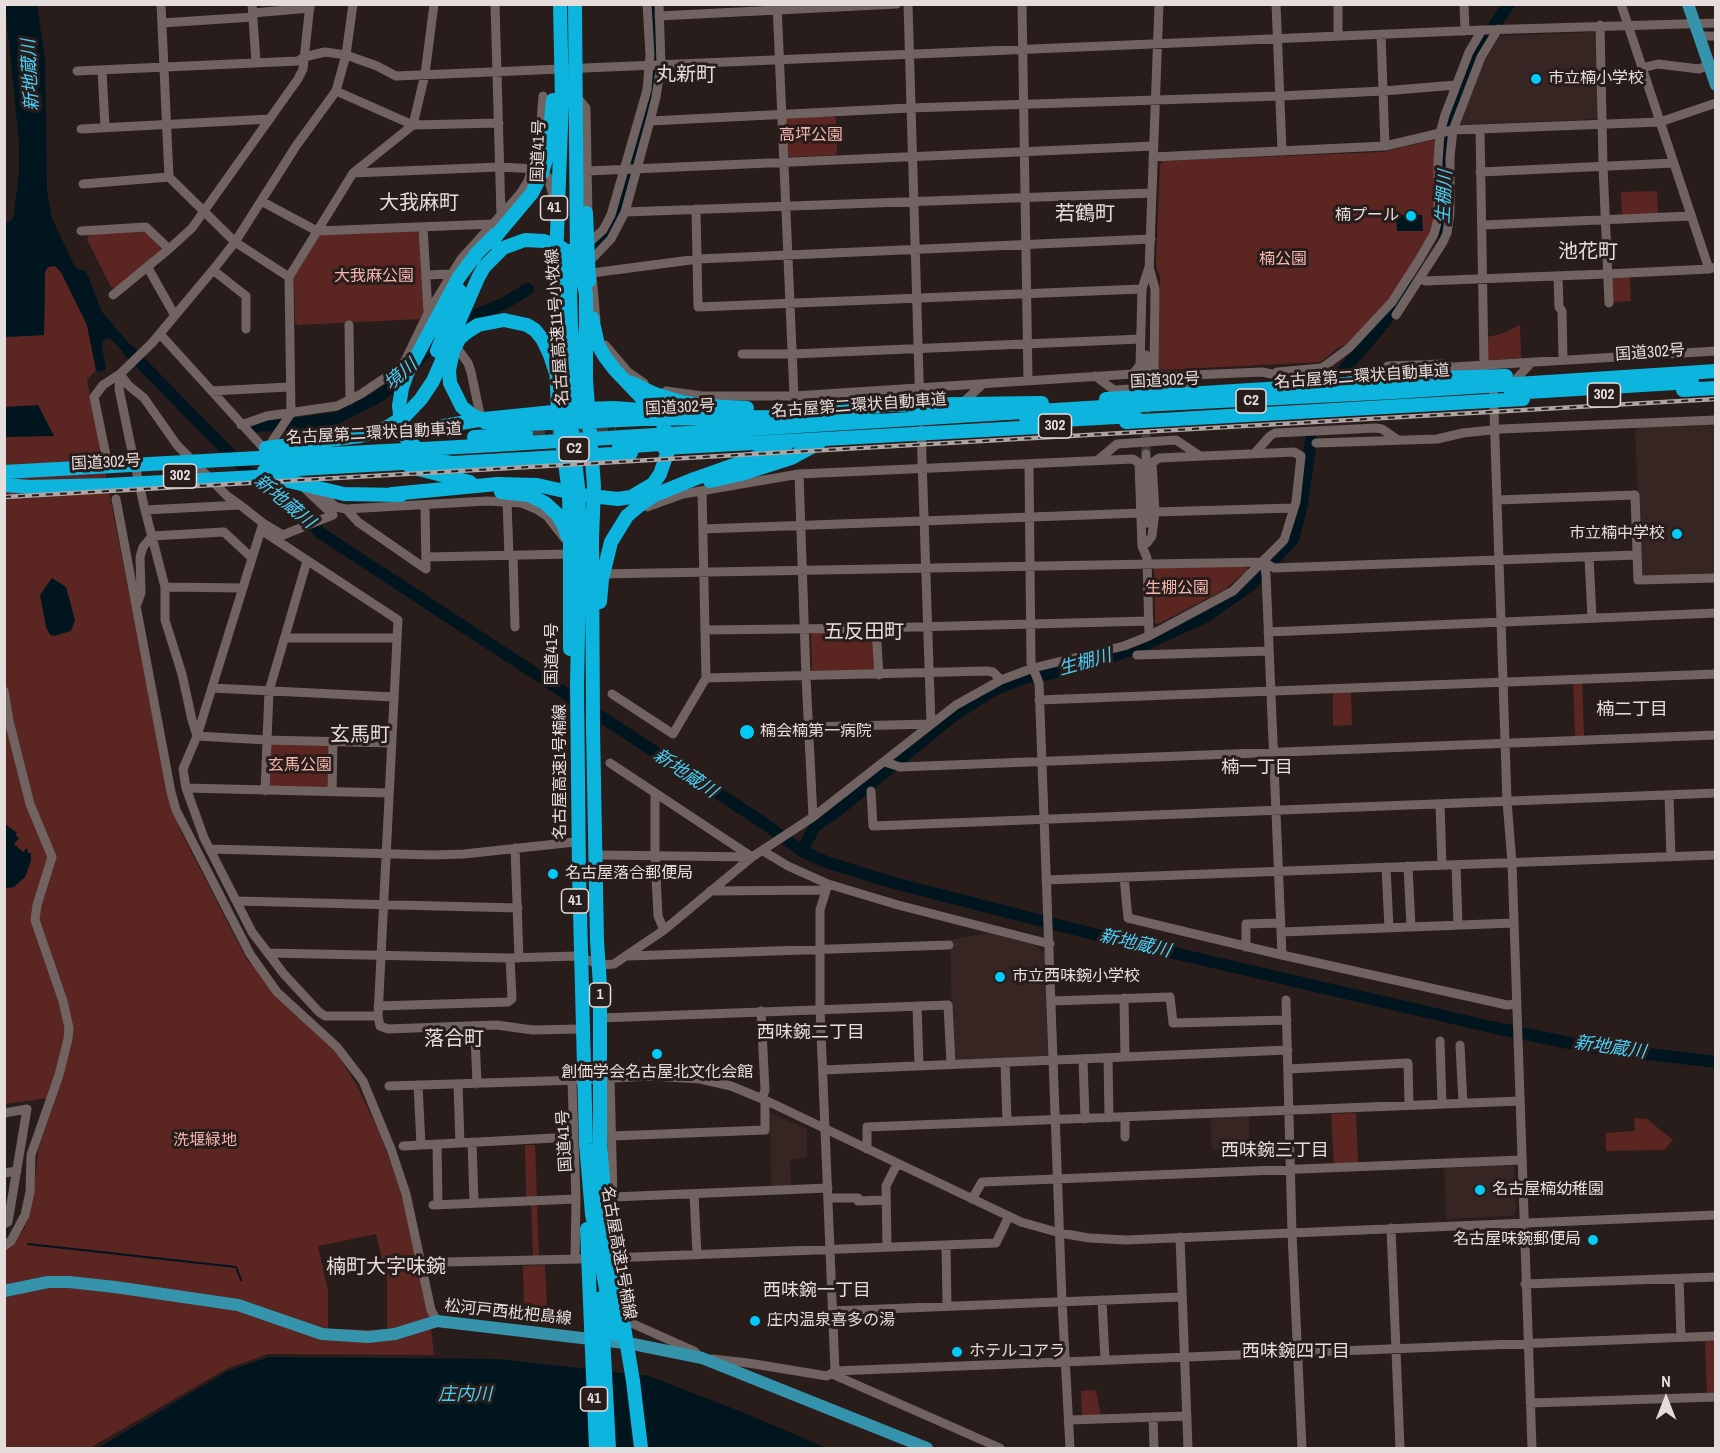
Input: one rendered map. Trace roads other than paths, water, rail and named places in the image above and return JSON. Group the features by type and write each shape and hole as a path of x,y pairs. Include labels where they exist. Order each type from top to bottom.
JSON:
{"highway":[{"name":"国道41号","path":"554,4 558,69 551,276 558,411 593,541 594,567 595,734 602,965 601,1018 607,1078 606,1195 598,1345 596,1449"},
{"path":"554,4 553,106 545,163 532,194 494,229 459,277 407,374 399,406 406,438 418,450 439,461 476,463 704,448 761,437"},
{"name":"名古屋高速11号小牧線","path":"560,4 562,100 557,293 579,491"},
{"path":"392,494 497,484 537,485 599,498 625,498 642,492 653,484 663,468 668,451 663,424 657,414 605,357 598,345 593,327 588,275 574,4"},
{"name":"名古屋高速11号小牧線","path":"574,4 569,281 571,325 593,541"},
{"name":"41","path":"574,4 577,145"},
{"name":"国道41号","path":"577,145 577,259 582,371 576,393 579,409 579,491 570,550 573,680 570,722 575,842 574,874 578,917 584,925 588,950 577,1029 575,1081 609,1449"},
{"path":"386,428 404,414 417,398 464,282 494,229"},
{"path":"171,462 354,437 386,428 405,416 427,390 478,278 484,267 498,252 508,245 525,240 544,241 562,248 578,267 586,294 586,380 594,486 593,541 587,582 586,636 590,913 588,950 601,1263"},
{"path":"579,491 566,440 565,431 564,422 562,412 560,392 558,381 543,340 535,330 516,322 490,322 467,332 459,339 453,351 449,370 450,383 462,407 485,422 514,425 549,424 561,423 573,422 608,421 631,419 772,417 828,414 886,405"},
{"name":"国道302号","path":"616,428 1716,366"},
{"name":"名古屋第二環状自動車道","path":"4,481 1102,416 1612,382 1716,371"},
{"path":"1083,402 1426,377 1522,375 1612,382"},
{"path":"622,378 656,394 706,406 733,408 1024,403 1142,425 1452,408 1612,382"},
{"name":"名古屋第二環状自動車道","path":"1612,382 1716,381"},
{"name":"302","path":"617,451 921,434 1102,416 1493,401 1716,388"},
{"path":"355,442 481,419 579,409 614,408 707,416 826,417"},
{"path":"595,734 598,721 600,605 607,552 618,528 627,516 655,495 790,446 1010,432 1102,416"},
{"name":"名古屋第二環状自動車道","path":"4,471 506,444 1102,416"},
{"path":"355,442 531,433"},
{"path":"356,466 408,466 470,482 526,492 579,491 664,486 720,479 791,458 826,440"},
{"name":"国道302号","path":"4,464 355,442"},
{"name":"国道302号","path":"4,485 534,456"},
{"path":"4,485 30,487 107,485 257,477 280,479 344,494 431,496 498,492 529,495 545,503 557,514 564,526 571,555 573,680"},
{"name":"名古屋高速1号楠線","path":"579,491 581,568 573,680 586,1144 592,1214 623,1370 633,1449"},
{"name":"名古屋高速1号楠線","path":"593,541 595,734 588,950 600,985 600,1144 608,1234 633,1381 641,1449"}],"main road":[{"path":"1688,4 1716,85"},
{"name":"松河戸西枇杷島線","path":"4,1291 48,1282 115,1287 238,1305 322,1334 357,1336 395,1334 437,1321 598,1345 633,1344 702,1358 927,1449"}],"street":[{"path":"161,4 170,177 235,242 289,278"},
{"path":"108,465 94,397 103,385 121,373 160,334 174,314 213,270 235,242 296,146 336,91 346,55 353,4"},
{"path":"266,451 291,413 289,278 353,173 414,125 425,74 434,4"},
{"path":"495,4 501,215"},
{"path":"591,260 611,239 625,212 656,97 655,66 647,4"},
{"path":"590,242 603,230 611,215 655,66 658,4"},
{"path":"659,16 778,7 897,4"},
{"path":"908,4 921,469 932,724"},
{"path":"1022,4 1028,380"},
{"path":"1146,379 1159,4"},
{"path":"1276,4 1282,150"},
{"path":"1338,4 1338,36"},
{"path":"1464,4 1465,31"},
{"path":"1420,278 1425,281 1712,268 1690,216 1621,4"},
{"path":"113,295 170,249 204,213 298,79 303,69 310,6 162,23"},
{"path":"778,7 794,396"},
{"path":"253,12 256,62"},
{"path":"1697,31 1716,23"},
{"path":"77,71 298,61 304,57 326,52 346,55 377,66 396,76 1628,24 1697,31 1716,36"},
{"path":"1600,25 1609,303"},
{"path":"1396,315 1447,233 1450,213 1449,164 1453,130 1481,57 1498,29"},
{"path":"1149,267 1155,289 1154,370 1161,376 1326,367 1349,348 1392,302 1434,234 1438,219 1438,162 1444,115 1469,52 1482,30"},
{"path":"1381,34 1385,146"},
{"path":"1642,68 1658,63 1699,69 1709,65"},
{"path":"102,70 105,127"},
{"path":"650,121 910,108 1280,96 1456,85"},
{"path":"336,91 414,125 499,123"},
{"path":"241,424 267,416 337,406 398,369 405,361 450,274 461,260 494,229 501,215 520,194 539,147 543,96"},
{"path":"577,97 586,108 588,226 595,315 602,339 609,352 637,379 661,390 702,396 794,396 1133,374 1140,365 1142,290 1149,267"},
{"path":"1153,157 1385,146 1453,130 1660,122 1716,103"},
{"path":"81,129 270,119"},
{"path":"1480,129 1484,366"},
{"path":"577,145 587,160"},
{"path":"587,171 1154,146"},
{"path":"1480,172 1674,163"},
{"path":"353,173 499,167 532,169 545,173 554,199"},
{"path":"83,184 170,177"},
{"path":"625,212 1152,193"},
{"path":"261,201 317,231 423,227 494,229"},
{"path":"696,209 698,307 1142,290"},
{"path":"1482,225 1690,216"},
{"path":"81,231 146,227 170,249"},
{"path":"423,227 426,317 446,336 468,363 481,419"},
{"path":"591,273 698,259 1151,239"},
{"path":"148,268 174,314"},
{"path":"213,270 246,296 246,329"},
{"path":"426,275 450,274"},
{"path":"1558,276 1559,307 1562,311 1563,360"},
{"path":"349,326 350,400"},
{"path":"160,334 266,451 333,515 284,535 262,526"},
{"path":"742,354 792,354 1141,339"},
{"path":"1262,372 1295,379 1326,379 1376,376 1388,366 1443,364 1452,367 1484,366 1716,351"},
{"path":"1517,378 1532,362"},
{"path":"121,373 128,385 144,398 177,445 227,496 307,561 398,620 378,1011 380,1026 388,1029 496,1025 533,1030 577,1029"},
{"path":"121,373 119,389 145,510 165,587 165,620 183,674 197,736"},
{"path":"1095,376 1114,390 1182,386 1192,375"},
{"path":"1492,379 1505,682 1507,801 1512,863 1532,1449"},
{"path":"957,409 983,384"},
{"path":"212,391 289,387"},
{"path":"614,408 647,403 661,390"},
{"path":"835,394 857,415"},
{"path":"1316,443 1437,440 1463,433 1716,420"},
{"path":"1254,454 1274,434 1379,428 1400,441"},
{"path":"1098,460 1117,444 1176,440 1196,455 1201,456"},
{"path":"268,953 514,958 588,950 602,965 614,964 664,930 752,857 796,829 887,763 956,705 1000,680 1036,673 1149,636 1233,591 1267,567 1284,540 1296,502 1302,459 1294,452 1159,458 1152,463 1155,512 1152,537 1147,543"},
{"path":"1146,454 1149,636"},
{"path":"594,567 608,555 622,530 646,507 682,494 799,474 1133,459 1139,463 1142,546 1147,561"},
{"path":"1029,464 1029,624 1031,663 1036,673 1039,700 1062,1301 1070,1449"},
{"path":"799,474 813,817"},
{"path":"292,477 303,478 336,507 346,509 476,502 522,503 547,516 570,550 511,555 426,556"},
{"path":"470,482 476,502"},
{"path":"612,694 673,734 706,678 702,491"},
{"path":"507,502 526,492"},
{"path":"1497,500 1635,495 1638,580 1716,578"},
{"path":"116,499 176,810 250,954 277,992 337,1047 363,1081 391,1149 406,1194 431,1310 437,1321"},
{"path":"507,502 514,627"},
{"path":"145,510 240,505"},
{"path":"346,509 358,522 426,569 424,505"},
{"path":"1155,512 1293,508"},
{"path":"703,529 1141,513"},
{"path":"262,526 197,736 183,769 186,789 204,838 252,932 268,953 295,986 325,1016 508,1002 512,999 518,908 515,848"},
{"path":"137,606 141,593 140,557 143,547 152,536 224,532 252,558"},
{"path":"594,567 705,572 1147,561 1267,567 1637,555"},
{"path":"1589,557 1592,618"},
{"path":"265,791 269,691 307,561"},
{"path":"1267,567 1282,955"},
{"path":"165,587 243,588"},
{"path":"1268,632 1716,613"},
{"path":"705,630 1149,621"},
{"path":"876,628 879,675"},
{"path":"285,638 397,638"},
{"path":"1137,655 1269,651"},
{"path":"706,678 987,671 993,672 1000,680"},
{"path":"1039,700 1716,674"},
{"path":"212,688 394,697"},
{"path":"4,691 9,722 30,804 52,857 37,905 35,920 63,1001 69,1028 59,1075 31,1155 30,1192 25,1215 11,1241 4,1246"},
{"path":"808,727 932,724"},
{"path":"887,763 900,767 1716,735"},
{"path":"197,736 392,743"},
{"path":"332,792 333,742"},
{"path":"610,763 752,857"},
{"path":"186,789 389,793"},
{"path":"871,791 873,826 1716,794"},
{"path":"655,794 658,916 664,930"},
{"path":"1669,795 1671,856"},
{"path":"1440,804 1442,865"},
{"path":"211,849 464,854 575,842"},
{"path":"764,851 827,887 1050,944"},
{"path":"599,855 752,857"},
{"path":"1046,880 1716,855"},
{"path":"1456,865 1458,925"},
{"path":"1408,866 1411,927"},
{"path":"1386,867 1389,928"},
{"path":"1124,877 1128,918 1246,947 1507,1005 1516,1004"},
{"path":"710,891 827,887"},
{"path":"827,887 820,910 820,1009 833,1372"},
{"path":"237,901 518,908"},
{"path":"1246,947 1246,924 1280,927 1389,928 1513,923"},
{"path":"628,956 949,945"},
{"path":"1052,1001 1170,997 1173,1023 1287,1020"},
{"path":"1124,998 1125,1058"},
{"path":"1286,1000 1292,1233 1302,1449"},
{"path":"601,1018 948,1005 951,1064"},
{"path":"917,1006 919,1065"},
{"path":"612,1136 765,1130 762,1011"},
{"path":"467,1026 472,1029 475,1036 477,1084"},
{"path":"1440,1041 1442,1104"},
{"path":"1460,1045 1463,1103"},
{"path":"823,1070 1288,1050"},
{"path":"1108,1058 1109,1118"},
{"path":"1083,1059 1085,1119"},
{"path":"1005,1062 1007,1121"},
{"path":"1288,1069 1408,1063 1409,1105"},
{"path":"388,1086 575,1081 650,1076 700,1080 732,1086 1021,1222 1060,1233 1108,1239 1716,1215"},
{"path":"607,1078 618,1257"},
{"path":"445,1262 578,1259 574,1137 575,1081"},
{"path":"458,1085 460,1143"},
{"path":"418,1086 421,1145"},
{"path":"867,1149 867,1127 1520,1101"},
{"path":"4,1113 27,1109 8,1222 4,1224"},
{"path":"1125,1117 1125,1137"},
{"path":"403,1146 574,1137"},
{"path":"472,1142 474,1203"},
{"path":"437,1144 435,1204 576,1199"},
{"path":"972,1199 982,1182 1522,1160"},
{"path":"887,1247 886,1186 897,1164"},
{"path":"4,1173 17,1171"},
{"path":"613,1197 828,1193 858,1198 858,1201 886,1200"},
{"path":"694,1194 697,1255"},
{"path":"1009,1216 996,1243 608,1258 612,1312 694,1351 702,1358 827,1376 833,1372 1716,1336"},
{"path":"1391,1228 1400,1449"},
{"path":"1180,1237 1188,1449"},
{"path":"946,1245 947,1306"},
{"path":"1525,1284 1716,1277"},
{"path":"1679,1279 1681,1337"},
{"path":"832,1311 1182,1297"},
{"path":"1102,1300 1105,1360"},
{"path":"833,1372 1000,1449"},
{"path":"1530,1403 1716,1397"},
{"path":"1070,1420 1187,1416"},
{"path":"1153,1417 1154,1449"}],"water":[{"path":"5,5 37,5 45,60 47,189 51,216 74,265 77,269 86,271 102,312 138,354 132,361 113,341 108,338 103,340 106,369 100,372 96,370 87,325 61,272 55,266 47,267 45,272 44,335 5,337 4,224 13,219 19,173 19,142"},
{"path":"1396,215 1422,215 1423,231 1397,231"},
{"path":"38,405 54,436 6,437 5,407"},
{"path":"52,578 66,587 75,620 71,631 54,636 50,635 46,627 40,595"},
{"path":"4,823 17,833 15,835 19,838 14,844 23,852 27,848 28,853 31,853 31,861 25,877 14,887 8,888 4,888"},
{"name":"庄内川","path":"269,1357 499,1359 649,1376 826,1448 98,1448 228,1371"}],"waterway":[{"name":"境川","path":"600,246 617,214 651,96 656,56 654,4"},
{"name":"生棚川","path":"1443,233 1445,223 1444,148 1448,127 1474,55 1509,4"},
{"name":"生棚川","path":"1708,31 1716,31"},
{"name":"生棚川","path":"1342,372 1384,323 1410,286"},
{"name":"境川","path":"453,324 503,304 528,289"},
{"name":"境川","path":"257,426 337,418 376,398 396,384 441,336"},
{"name":"新地蔵川","path":"129,351 246,470 279,498 312,521 319,532 765,824 802,851 826,862 894,883 1101,936 1491,1027 1589,1047 1716,1062"},
{"name":"生棚川","path":"802,851 815,826 836,812 953,716 992,691 1024,678 1069,670 1137,648 1205,617 1252,584 1293,539 1302,504 1311,439"},
{"path":"28,1244 236,1267 241,1280"}],"tunnel":[{"path":"1146,399 1146,454"},
{"path":"531,433 616,428"}],"railway":[{"path":"4,497 1716,399"}],"place":[{"name":"市立楠小学校","path":"1536,79"},
{"name":"楠プール","path":"1411,216"},
{"name":"市立楠中学校","path":"1677,534"},
{"name":"楠会楠第一病院","path":"747,732"},
{"name":"名古屋落合郵便局","path":"553,874"},
{"name":"市立西味鋺小学校","path":"1000,977"},
{"name":"創価学会名古屋北文化会館","path":"657,1054"},
{"name":"名古屋楠幼稚園","path":"1480,1190"},
{"name":"名古屋味鋺郵便局","path":"1593,1240"},
{"name":"庄内温泉喜多の湯","path":"755,1321"},
{"name":"ホテルコアラ","path":"957,1352"}],"district":[{"name":"丸新町","path":"686,76"},
{"name":"大我麻町","path":"419,204"},
{"name":"若鶴町","path":"1085,215"},
{"name":"池花町","path":"1588,253"},
{"name":"五反田町","path":"864,633"},
{"name":"楠二丁目","path":"1632,710"},
{"name":"玄馬町","path":"360,736"},
{"name":"楠一丁目","path":"1257,768"},
{"name":"西味鋺二丁目","path":"811,1033"},
{"name":"落合町","path":"454,1040"},
{"name":"西味鋺三丁目","path":"1275,1151"},
{"name":"楠町大字味鋺","path":"386,1268"},
{"name":"西味鋺一丁目","path":"817,1291"},
{"name":"西味鋺四丁目","path":"1296,1352"}],"park label":[{"name":"高坪公園","path":"811,136"},
{"name":"楠公園","path":"1283,260"},
{"name":"大我麻公園","path":"374,277"},
{"name":"生棚公園","path":"1177,589"},
{"name":"玄馬公園","path":"300,766"},
{"name":"洗堰緑地","path":"205,1141"}]}
